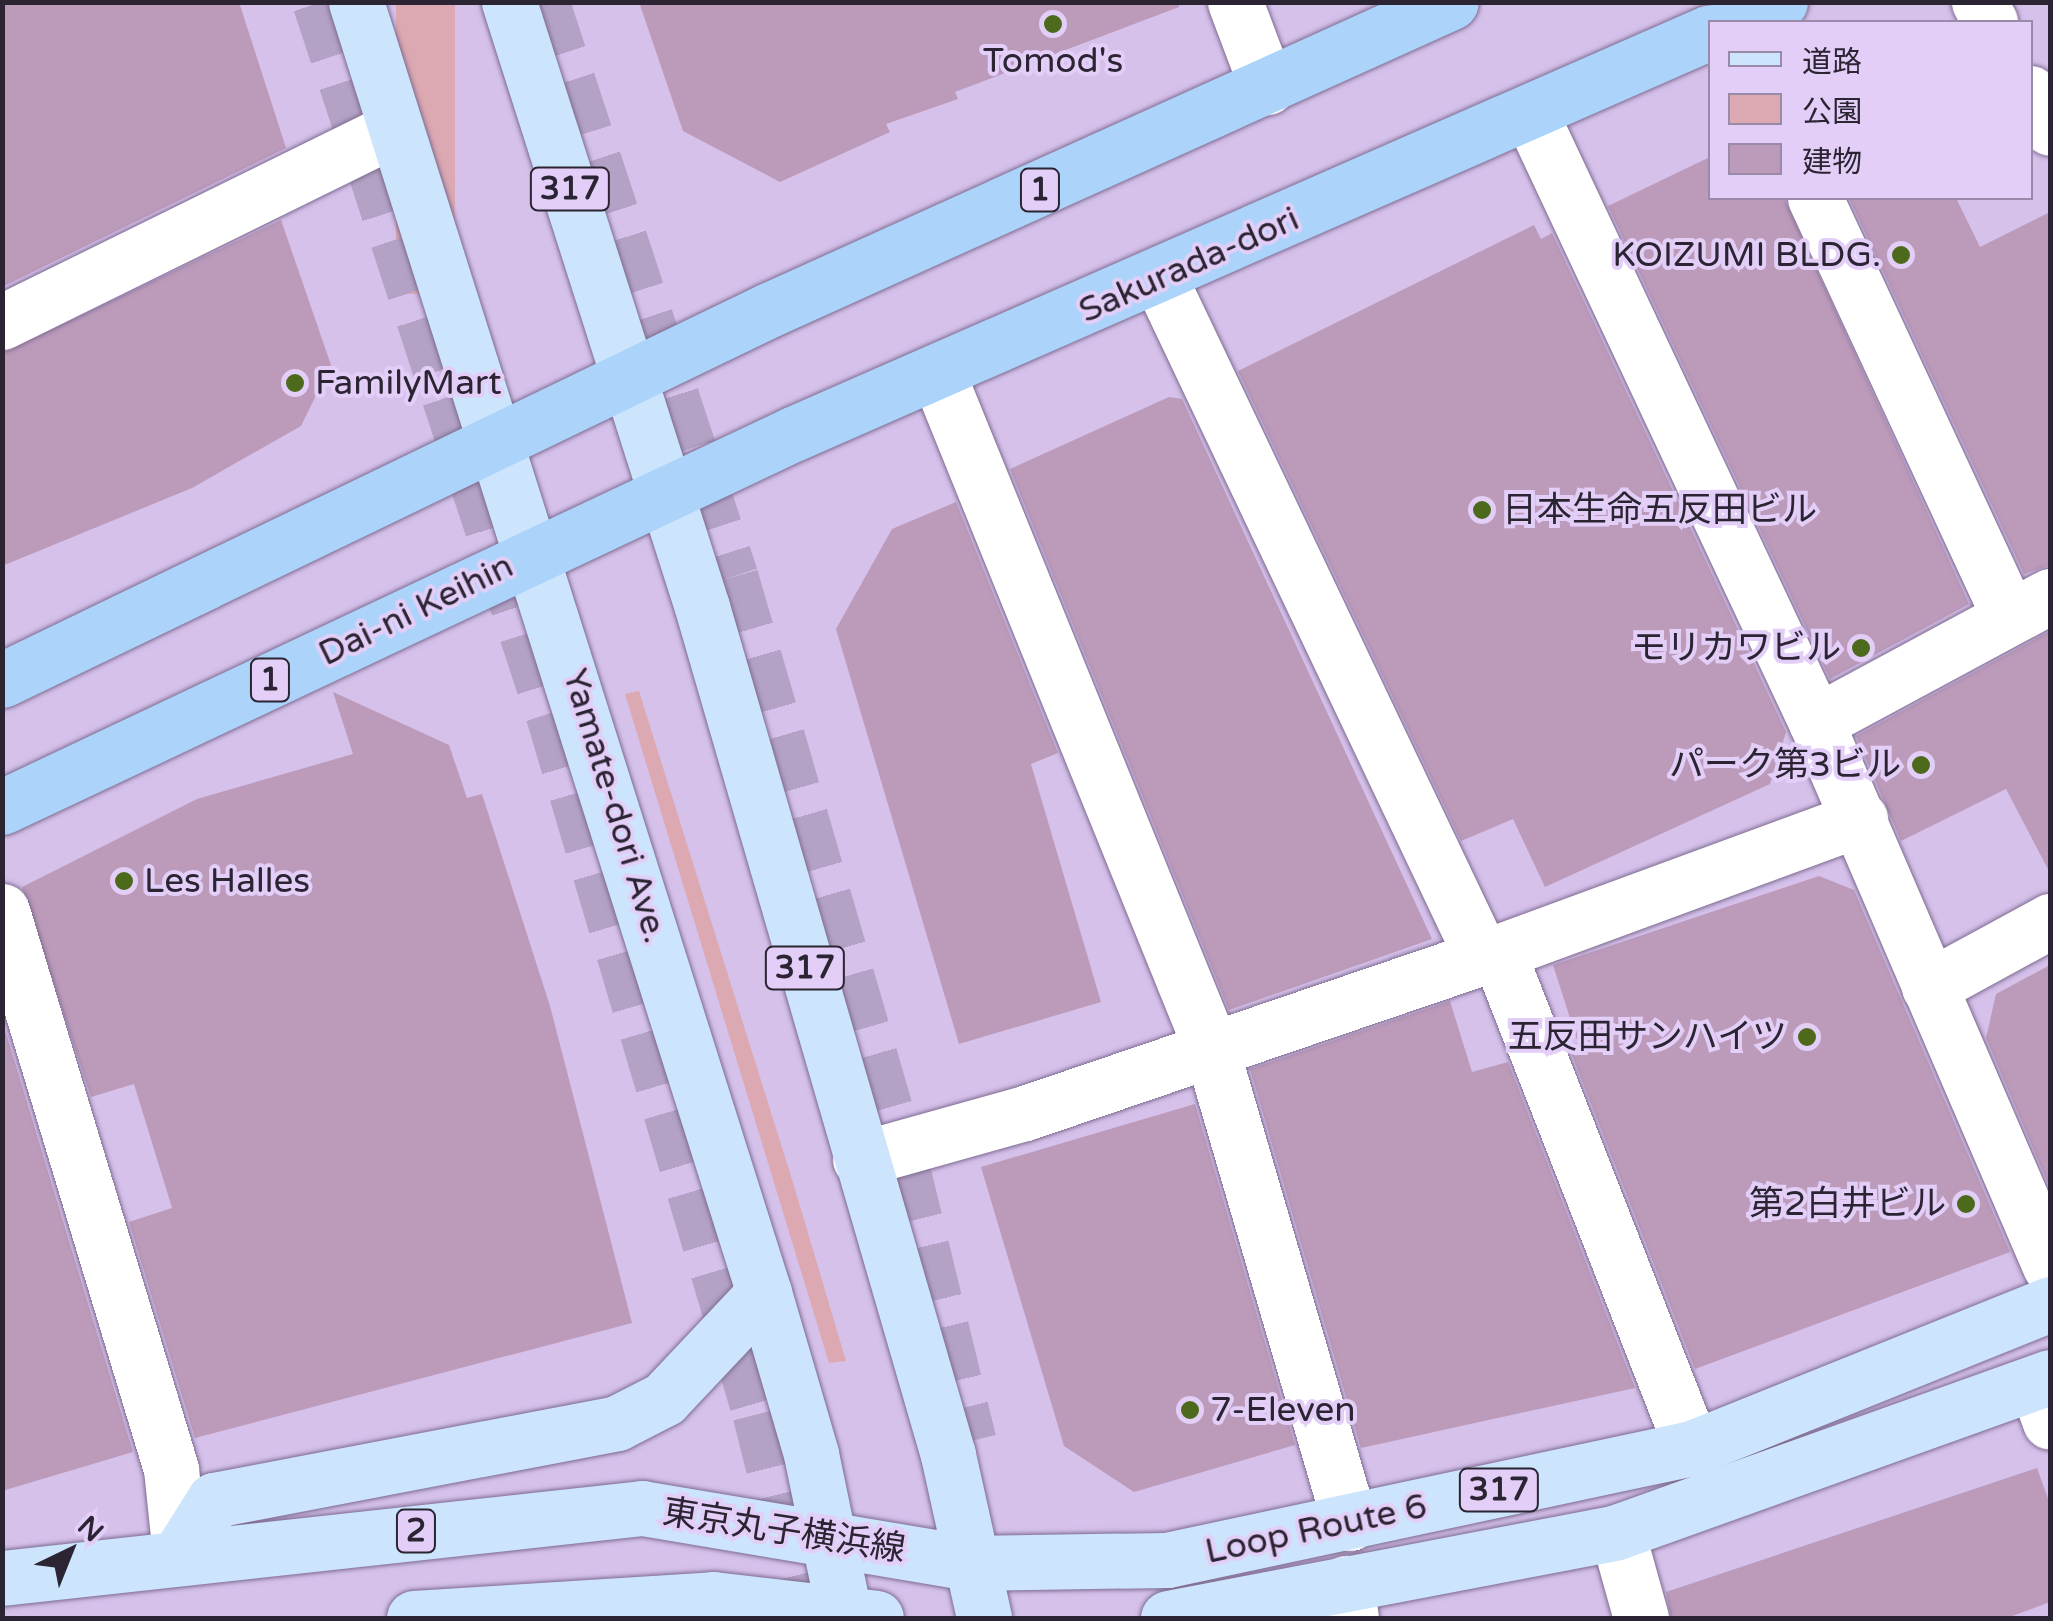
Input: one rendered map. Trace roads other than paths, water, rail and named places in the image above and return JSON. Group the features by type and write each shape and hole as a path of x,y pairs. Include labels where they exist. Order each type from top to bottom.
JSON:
{"highway":[{"name":"1","path":"2,680 498,437 1451,2"},
{"path":"1739,20 1780,2"},
{"name":"Sakurada-dori","path":"668,496 793,434 939,377 1708,33"},
{"name":"Dai-ni Keihin","path":"2,807 536,552 668,496"}],"main road":[{"name":"Yamate-dori Ave.","path":"356,2 393,130 536,552 764,1293 828,1534 855,1617"},
{"name":"317","path":"508,2 668,496 948,1455 984,1618"},
{"path":"180,1554 214,1500 617,1423 664,1399 764,1293"},
{"name":"Loop Route 6","path":"969,1563 1167,1560 1692,1448 2050,1304"},
{"name":"Loop Route 6","path":"1168,1618 1348,1601 1617,1532 2046,1394"},
{"name":"東京丸子横浜線","path":"2,1578 180,1554 642,1508 828,1534 969,1563"},
{"name":"東京丸子横浜線","path":"414,1618 714,1599 855,1617"}],"street":[{"path":"1236,2 1267,87"},
{"path":"2033,98 2050,128"},
{"path":"1531,115 1860,819 2050,1266"},
{"path":"2,322 393,130"},
{"path":"1816,200 2030,606 1816,722"},
{"path":"1160,277 1490,955 1692,1448"},
{"path":"939,377 1211,1048 1350,1523"},
{"path":"860,1159 1490,955 1860,819"},
{"path":"2,911 171,1469 180,1554"},
{"path":"1930,987 2050,921"},
{"path":"1617,1532 1642,1618"}],"tunnel":[{"path":"320,2 553,713 760,1413 811,1618"},
{"path":"542,2 731,577 902,1166 969,1441"}],"place":[{"name":"Tomod's","path":"1053,24"},
{"name":"KOIZUMI BLDG.","path":"1901,255"},
{"name":"FamilyMart","path":"295,383"},
{"name":"日本生命五反田ビル","path":"1482,510"},
{"name":"モリカワビル","path":"1861,648"},
{"name":"パーク第3ビル","path":"1921,765"},
{"name":"Les Halles","path":"124,881"},
{"name":"五反田サンハイツ","path":"1807,1037"},
{"name":"第2白井ビル","path":"1966,1204"},
{"name":"7-Eleven","path":"1190,1410"}]}
